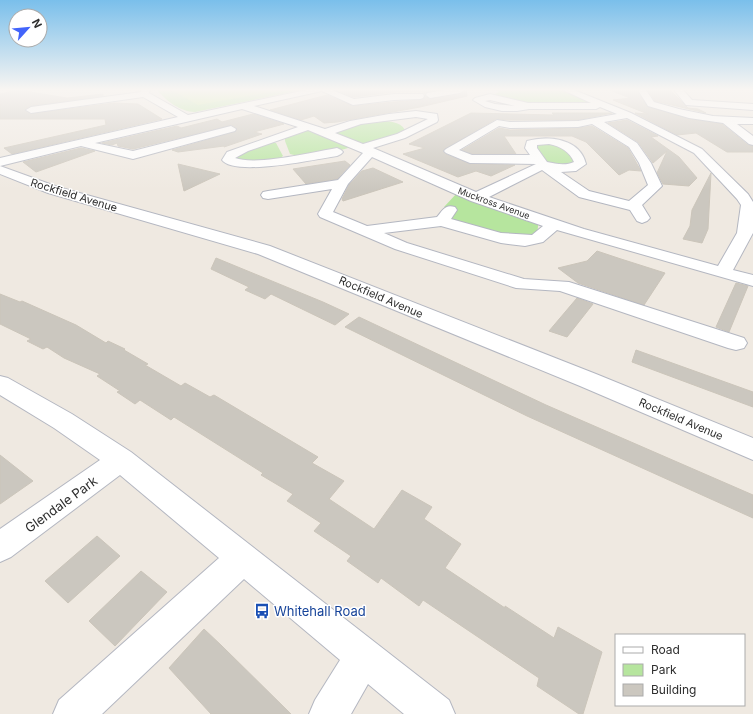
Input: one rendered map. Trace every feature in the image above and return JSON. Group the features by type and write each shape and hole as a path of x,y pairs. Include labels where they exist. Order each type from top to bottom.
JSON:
{"street":[{"path":"0,162 163,123"},
{"name":"Muckross Avenue","path":"296,123 325,133 405,169 476,198 553,225 753,281"},
{"path":"325,133 342,126 357,123"},
{"path":"401,123 414,128"},
{"path":"425,123 367,151 368,154 342,183 326,214 401,246 522,284 562,286 736,343"},
{"path":"496,123 450,151 470,159 541,162 584,194 636,207 642,218"},
{"path":"499,123 510,125 582,123"},
{"path":"598,123 633,145 645,163 655,186 632,206"},
{"path":"645,123 698,151 751,205 745,233 723,272"},
{"path":"730,123 753,142"},
{"path":"307,127 278,136 231,154 228,160 232,163 243,165 337,152"},
{"path":"99,161 231,129"},
{"path":"278,136 288,159"},
{"path":"202,137 244,149"},
{"path":"80,142 128,155"},
{"path":"476,198 541,162"},
{"name":"Rockfield Avenue","path":"0,170 53,190 264,250 588,380 753,449"},
{"path":"268,195 342,183"},
{"path":"365,231 446,216 510,239 534,240 543,235 553,225"},
{"path":"0,384 63,421 122,460 435,714"},
{"name":"Glendale Park","path":"0,547 122,460"},
{"path":"73,714 243,558"},
{"path":"329,714 364,656"}],"green space":[{"path":"363,123 397,123 405,130 365,145 331,134 346,126"},
{"path":"311,131 351,147 329,153 304,156 290,154 285,141 285,136"},
{"path":"271,142 276,143 283,156 279,159 259,162 233,160 237,154"},
{"path":"540,143 563,145 575,162 565,167 546,163 534,146"},
{"path":"457,193 538,224 538,229 536,233 529,236 519,236 478,228 447,217 452,210 444,207"}],"building":[{"path":"106,123 143,123 12,154 4,148 106,125"},
{"path":"200,123 284,124 254,132 262,134 224,147 178,152 172,150 235,132 237,129 232,125 133,149 118,146 117,143 112,145 102,143 177,126 181,128"},
{"path":"450,123 489,123 443,150 445,154 470,164 515,165 491,176 476,171 458,177 403,154 425,148 409,144"},
{"path":"609,123 633,123 658,136 651,137 679,157 697,178 689,186 663,184 657,173 667,151 653,163 638,142"},
{"path":"655,123 722,124 748,145 753,146 753,152 727,152 696,133 677,135"},
{"path":"592,126 628,148 641,171 629,170 619,175 586,142 572,136 504,136 516,154 472,154 462,150 499,128 510,130 578,128"},
{"path":"81,148 95,151 36,172 23,162"},
{"path":"345,161 350,165 337,179 306,184 293,169"},
{"path":"178,164 220,174 184,191"},
{"path":"373,168 403,182 343,201 342,199 349,185 362,171"},
{"path":"711,173 708,229 702,243 683,239 690,226 692,210"},
{"path":"597,251 665,273 644,305 578,283 558,268 587,261"},
{"path":"216,258 349,314 335,325 271,294 265,299 245,290 249,287 211,269"},
{"path":"736,283 748,286 729,332 716,327"},
{"path":"0,294 20,302 22,301 76,325 106,343 108,341 125,349 124,350 148,364 145,365 181,386 185,383 210,397 214,395 318,457 312,463 344,481 329,499 374,529 402,490 432,507 424,519 461,544 445,568 505,608 505,606 554,638 558,627 602,652 583,714 579,714 537,686 539,678 423,600 419,606 381,578 378,583 347,561 351,556 314,531 321,523 287,501 293,494 261,475 263,473 174,417 171,420 140,400 135,404 117,392 120,391 97,376 100,374 64,358 47,347 43,349 27,341 31,339 0,324"},
{"path":"577,298 593,304 567,337 549,331"},
{"path":"359,317 546,405 753,495 753,518 527,416 345,327"},
{"path":"636,350 753,392 753,407 632,362"},
{"path":"0,455 33,481 0,504"},
{"path":"97,536 120,556 68,603 45,581"},
{"path":"141,571 167,592 115,646 89,621"},
{"path":"204,629 291,714 211,714 169,668"}],"place":[{"name":"Whitehall Road","path":"262,611"}]}
